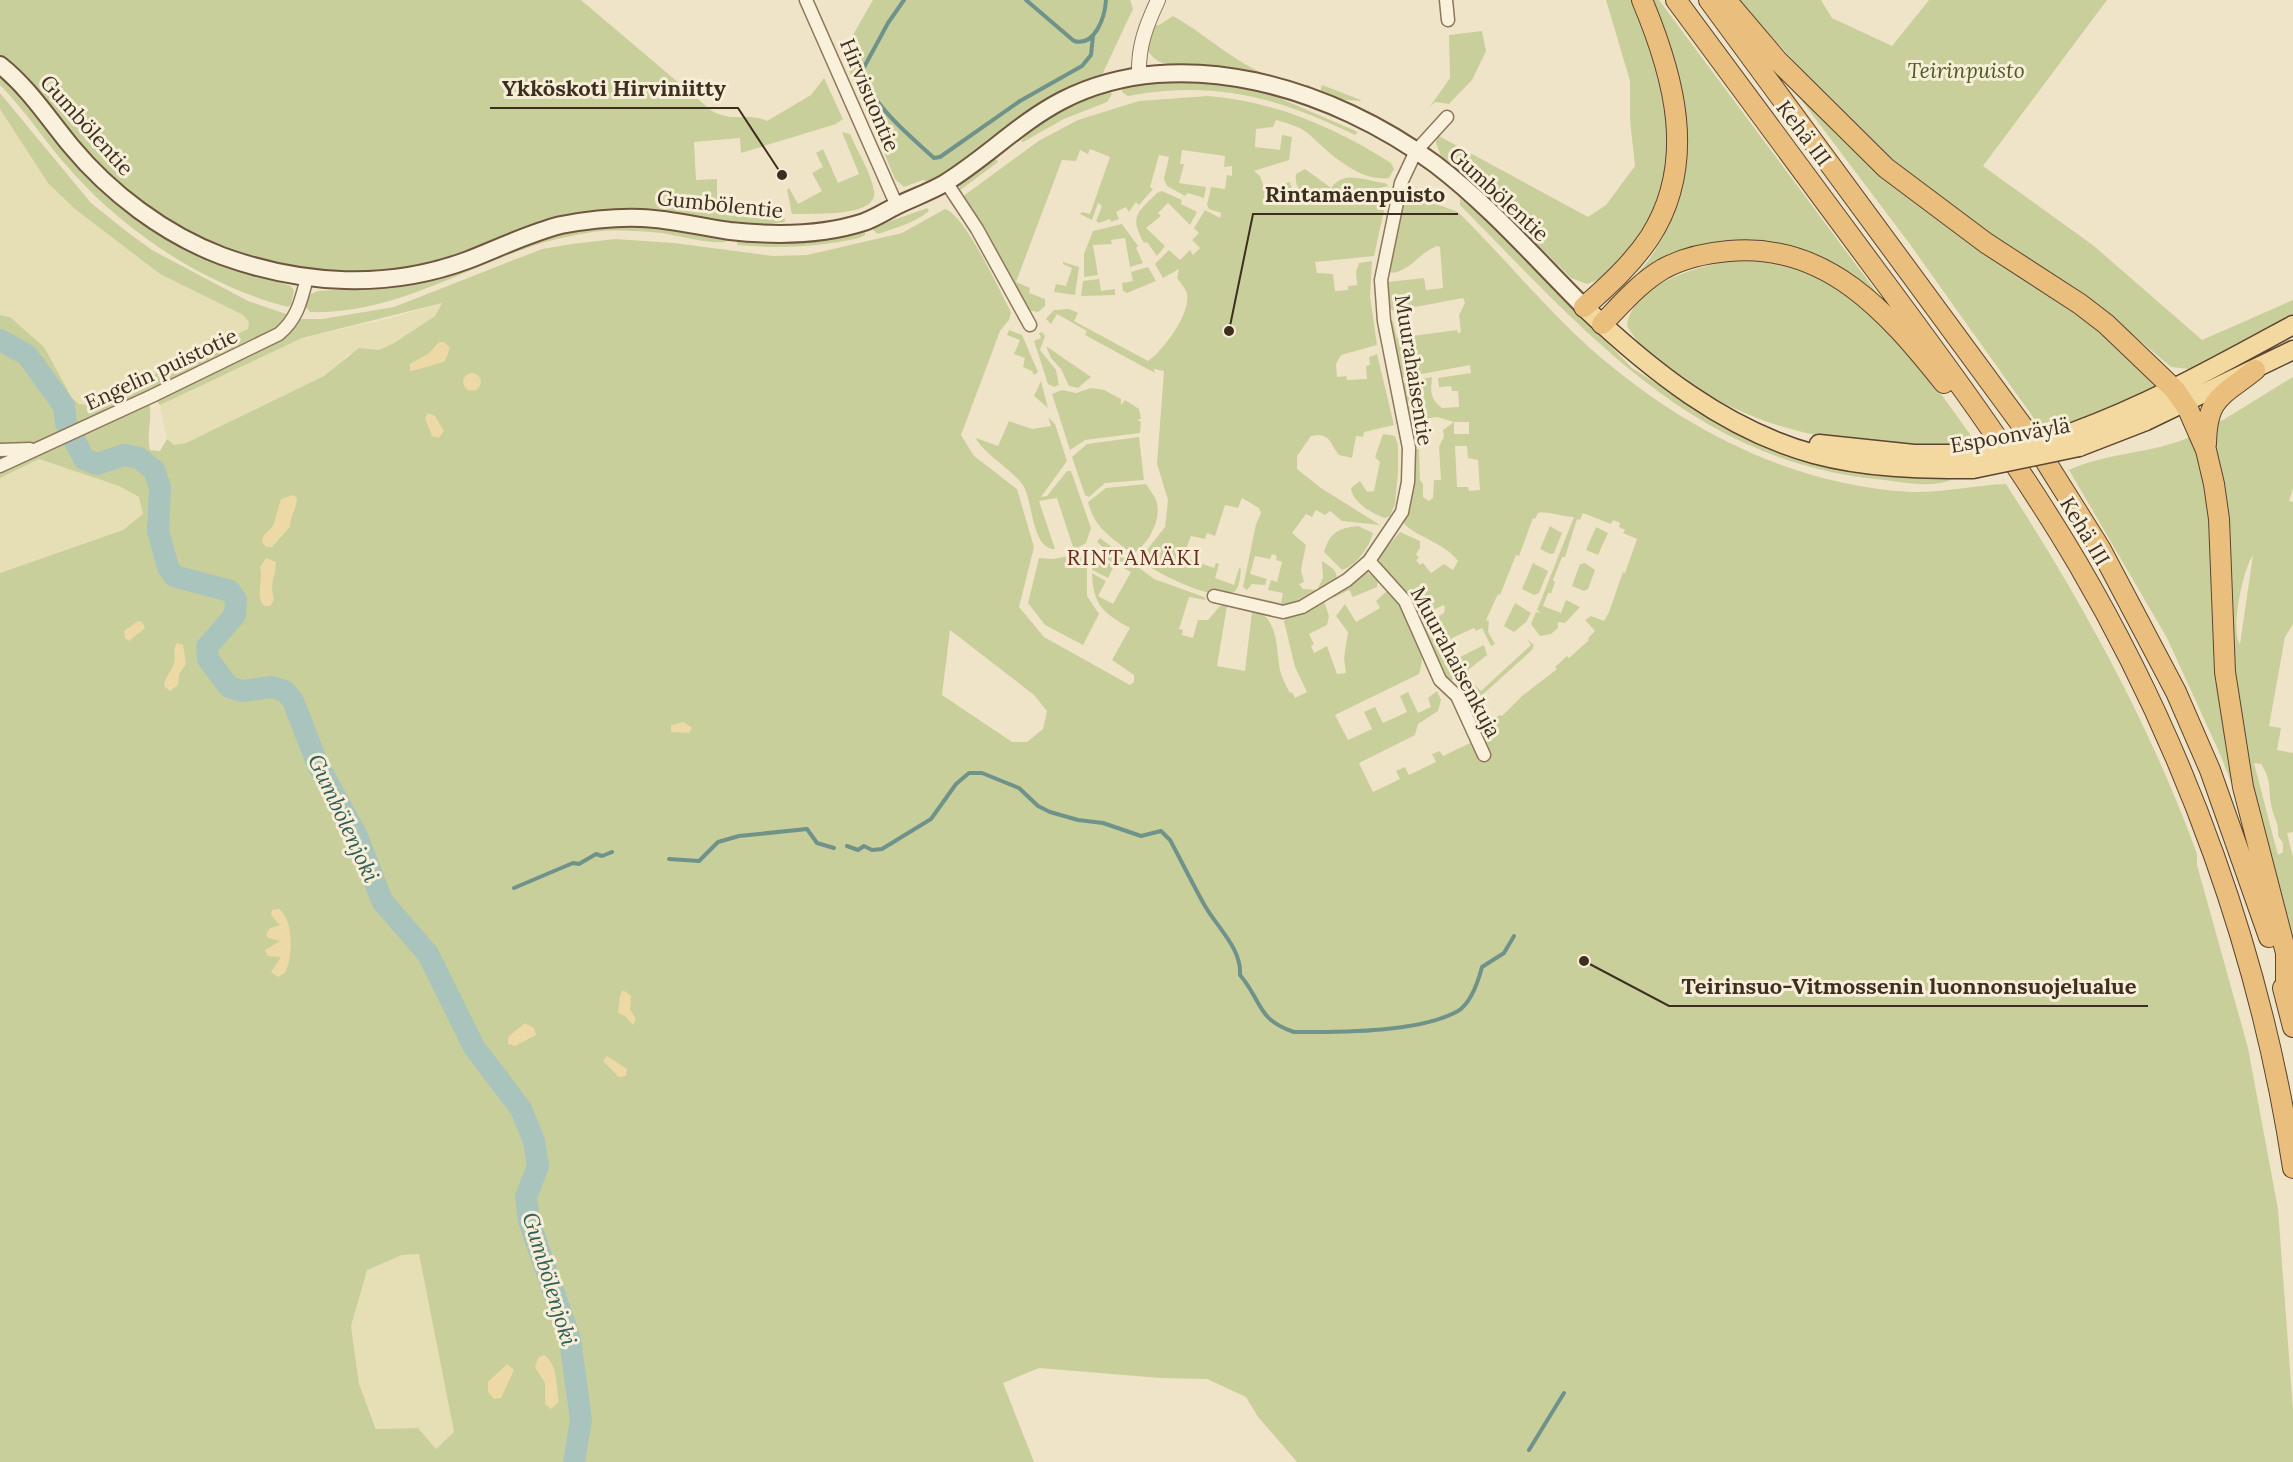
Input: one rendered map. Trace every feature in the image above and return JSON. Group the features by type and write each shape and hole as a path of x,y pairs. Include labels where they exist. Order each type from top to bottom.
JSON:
{"highway":[{"path":"1584,307 1629,264 1648,239 1670,197 1678,133 1672,83 1642,0"},
{"name":"Kehä III","path":"1676,0 1917,326 2008,454 2106,614 2150,702 2186,783 2213,853 2245,951 2270,1047 2293,1168"},
{"name":"Kehä III","path":"1709,0 2017,418 2100,548 2176,692 2210,770 2247,872 2293,1027"},
{"path":"1726,0 1793,77 1886,168 1986,243 2089,310 2135,349 2180,396 2206,450"},
{"path":"1602,324 1641,285 1677,262 1699,255 1746,249 1789,254 1832,273 1867,299 2008,454"},
{"path":"2255,370 2212,405 2206,419 2206,450 2219,519 2222,628 2232,726 2243,787 2286,953 2286,999"}],"main road":[{"name":"Gumbölentie","path":"0,64 34,99 74,150 135,208 180,236 219,255 266,269 307,278 361,282 417,275 465,261 556,226 600,218 645,218 731,231 789,234 823,231 866,221 946,182 1030,120 1066,99 1112,81 1139,75 1207,73 1263,84 1342,111 1416,151 1483,207 1584,307"},
{"name":"Espoonväylä","path":"1584,307 1679,388 1723,415 1778,442 1852,462 1913,469 1970,462 2076,440 2180,396 2255,370 2293,350"},
{"name":"Espoonväylä","path":"2180,396 2293,325"}],"street":[{"name":"Hirvisuontie","path":"806,0 897,206"},
{"path":"1139,75 1138,54 1143,32 1158,0"},
{"path":"1446,0 1448,20"},
{"name":"Muurahaisentie","path":"1214,596 1290,612 1347,580 1369,561 1398,519 1408,482 1409,448 1384,321 1381,280 1386,244 1401,183 1416,151 1447,117"},
{"path":"946,182 977,229 1030,325"},
{"name":"Engelin puistotie","path":"0,465 279,334 292,323 297,313 307,278"},
{"path":"0,450 34,449"},
{"name":"Muurahaisenkuja","path":"1369,561 1406,601 1440,680 1457,696 1484,755"}],"shaded area":[{"path":"0,109 75,209 160,274 243,315 249,321 249,329 90,405 79,405 72,398 44,347 10,317 0,315"},
{"path":"442,303 435,316 394,343 379,350 348,354 339,366 324,376 186,443 174,445 167,439 160,405 302,338 391,318"},
{"path":"39,459 119,486 139,497 144,515 123,530 0,573 0,478"},
{"path":"419,1254 454,1433 435,1449 418,1428 377,1429 359,1384 351,1326 366,1270 402,1255"}],"green space":[{"path":"0,0 581,0 712,111 720,115 753,117 767,121 811,95 824,78 843,119 836,124 741,153 740,138 694,142 696,180 717,179 717,203 783,206 785,222 741,226 655,213 584,213 552,218 457,254 415,266 375,272 334,272 294,268 254,259 215,246 178,228 144,206 113,180 73,138 11,65 0,56"},
{"path":"873,0 1130,0 1133,9 1101,77 990,141 930,183 923,180 904,187 895,179 842,54"},
{"path":"1606,0 1634,0 1650,35 1671,114 1668,177 1647,230 1605,277 1587,284 1571,278 1516,223 1441,156 1436,143 1437,135 1588,217 1606,205 1635,166 1630,120 1630,81"},
{"path":"1650,0 1659,0 1889,309 1848,274 1701,249 1611,304 1608,301 1647,262 1667,231 1679,199 1686,166 1687,132 1676,65"},
{"name":"Teirinpuisto","path":"1738,0 1821,0 1832,18 1892,46 1929,0 2107,0 1983,166 2094,246 2202,340 2293,300 2293,317 2197,367 2189,369 2171,367 2107,313 1974,225 1859,132"},
{"path":"1173,16 1255,70 1291,83 1310,85 1307,90 1223,68 1194,64 1168,64 1158,61 1148,50 1149,39 1154,25 1159,25"},
{"path":"1482,31 1486,51 1472,80 1449,104 1435,102 1429,108 1450,78 1449,35"},
{"path":"0,74 22,96 71,157 235,269 291,286 294,291 291,305 288,307 258,298 228,286 199,272 144,237 95,196 64,162 0,85"},
{"path":"1211,81 1263,91 1358,132 1355,135 1299,111 1245,95 1189,90 1128,96 1123,93 1121,87 1149,82"},
{"path":"1787,81 2043,288 2106,333 2156,383 2155,387 2045,434 1909,243"},
{"path":"1322,85 1361,100 1335,99 1320,93"},
{"path":"1110,90 1112,94 1107,102 1064,119 1023,142 1021,141 1042,122 1062,109"},
{"path":"0,93 91,203 126,231 152,250 248,301 289,315 281,326 271,333 0,462 0,315 10,317 44,347 72,398 79,404 90,405 248,329 249,322 243,315 160,274 75,209 48,183 0,109"},
{"path":"1208,96 1257,104 1304,118 1370,150 1391,163 1394,169 1389,178 1367,176 1336,158 1307,132 1285,122 1276,120 1273,127 1256,129 1255,147 1280,150 1282,135 1292,137 1289,160 1254,171 1260,176 1265,190 1290,182 1293,193 1307,205 1385,193 1387,197 1374,256 1315,262 1317,273 1333,274 1335,291 1348,290 1348,286 1357,285 1356,272 1359,263 1372,261 1370,296 1377,345 1341,355 1336,364 1337,377 1346,376 1347,380 1367,379 1366,366 1370,365 1369,357 1377,354 1394,425 1364,432 1363,437 1356,436 1352,458 1339,455 1329,439 1318,435 1311,436 1297,456 1297,469 1321,488 1380,525 1342,521 1330,511 1325,515 1316,510 1312,517 1306,514 1292,533 1306,545 1301,570 1304,582 1299,584 1303,589 1317,590 1323,578 1322,561 1335,571 1337,577 1336,581 1291,608 1250,600 1253,597 1281,603 1283,593 1268,590 1271,580 1277,582 1282,562 1276,560 1277,556 1272,554 1270,559 1255,556 1250,574 1267,579 1265,585 1252,584 1247,590 1243,587 1256,524 1261,513 1259,508 1242,498 1238,508 1225,505 1215,536 1207,533 1205,539 1191,536 1183,557 1214,568 1216,563 1219,564 1215,578 1234,585 1239,568 1241,569 1239,584 1235,591 1215,594 1201,591 1171,579 1139,560 1165,527 1168,500 1157,464 1164,371 1154,369 1155,373 1085,335 1087,331 1057,314 1051,324 1046,319 1054,310 1069,309 1078,313 1074,321 1148,361 1154,356 1175,331 1187,302 1187,294 1177,278 1179,269 1163,278 1155,264 1169,250 1180,260 1190,250 1193,255 1200,248 1192,240 1199,233 1194,228 1205,210 1220,218 1221,213 1209,209 1207,205 1211,187 1225,189 1227,175 1232,176 1232,166 1224,167 1225,156 1182,150 1180,164 1184,164 1179,183 1206,187 1204,198 1188,193 1185,196 1167,186 1164,179 1169,157 1159,155 1150,187 1153,189 1139,205 1136,202 1129,212 1126,207 1116,212 1119,219 1099,223 1096,221 1102,206 1098,203 1092,220 1080,214 1082,212 1090,214 1110,157 1090,149 1088,154 1080,150 1076,161 1062,160 1016,282 1030,288 1029,293 1045,299 1045,306 1038,312 1028,310 962,197 1040,140 1078,120 1139,101"},
{"path":"842,132 850,134 867,169 874,191 873,200 866,206 855,210 792,214 787,190 789,188 798,204 822,191 812,173 823,167 816,153 823,149 838,183 859,174"},
{"path":"996,159 998,162 959,191 960,182"},
{"path":"1305,169 1331,188 1336,182 1349,178 1385,183 1389,186 1317,200 1300,191 1296,184 1296,174"},
{"path":"1417,187 1436,204 1458,212 1591,349 1662,404 1739,448 1780,465 1823,478 1866,487 1923,492 2006,484 2061,572 2136,710 2197,854 2197,865 2248,1048 2278,1209 2293,1410 2293,1462 1297,1462 1258,1417 1246,1397 1207,1379 1160,1378 1039,1368 1003,1383 1034,1462 0,1462 0,573 123,530 143,514 139,497 119,486 39,459 0,478 0,471 149,402 150,450 160,451 167,439 174,445 186,443 324,376 359,348 379,350 394,343 435,316 442,303 302,338 160,405 157,401 159,395 291,331 300,319 322,319 394,307 542,249 615,239 674,243 773,256 807,255 902,233 945,209 962,224 972,239 1011,312 1009,320 1000,331 961,435 974,456 1017,489 1034,547 1019,607 1044,637 1130,685 1134,682 1134,675 1112,660 1130,628 1113,618 1101,607 1097,601 1092,573 1106,581 1098,596 1113,604 1131,572 1101,556 1105,549 1097,542 1100,538 1154,579 1204,597 1206,600 1189,597 1179,629 1183,630 1182,635 1193,638 1198,620 1208,620 1220,606 1227,606 1217,666 1245,671 1252,612 1256,610 1263,615 1273,628 1280,670 1290,693 1292,692 1295,698 1307,692 1295,667 1284,621 1288,616 1324,601 1329,616 1327,625 1309,634 1314,644 1311,646 1314,653 1327,646 1337,674 1346,673 1344,658 1348,632 1336,616 1345,604 1356,622 1380,608 1376,601 1388,590 1403,608 1415,629 1422,651 1419,674 1335,715 1348,740 1372,729 1364,712 1375,707 1383,723 1407,712 1400,696 1408,692 1418,713 1431,707 1428,698 1437,691 1441,700 1438,711 1418,724 1415,735 1359,763 1373,792 1400,779 1396,771 1405,767 1409,775 1436,762 1432,754 1440,751 1443,756 1470,743 1481,762 1489,757 1461,695 1462,689 1494,719 1502,716 1522,696 1557,669 1555,667 1589,640 1588,638 1595,631 1585,620 1591,616 1604,621 1637,539 1623,533 1625,530 1619,527 1620,523 1613,520 1611,524 1583,513 1580,520 1577,519 1565,557 1562,557 1553,580 1555,582 1551,593 1548,593 1543,606 1561,613 1566,600 1580,607 1565,623 1558,622 1558,628 1551,634 1540,636 1531,624 1536,612 1541,613 1537,610 1574,517 1538,513 1535,519 1533,518 1519,556 1516,555 1500,595 1498,594 1486,620 1489,621 1488,632 1495,644 1491,646 1482,628 1476,631 1474,628 1452,638 1454,643 1448,647 1460,675 1450,681 1447,678 1422,625 1444,613 1445,607 1443,605 1419,618 1380,565 1379,556 1400,532 1420,541 1420,548 1416,554 1419,558 1416,560 1420,565 1423,563 1431,573 1444,564 1453,570 1458,561 1446,549 1413,531 1403,522 1414,450 1419,449 1423,497 1429,501 1433,498 1434,480 1441,480 1439,446 1444,437 1443,430 1454,422 1437,417 1411,421 1401,387 1404,383 1432,377 1432,394 1435,401 1442,408 1459,407 1458,391 1452,391 1451,386 1439,387 1438,378 1471,373 1470,365 1400,378 1388,318 1393,321 1397,338 1457,330 1458,333 1461,332 1459,315 1465,303 1463,298 1394,311 1389,308 1388,282 1424,278 1426,290 1443,288 1440,247 1437,246 1401,271 1388,272 1399,207","holes":["1454,422 1469,422 1469,434 1454,434","1455,446 1467,446 1468,458 1478,460 1480,490 1469,491 1468,487 1457,487","950,630 1034,695 1047,711 1043,729 1027,742 1012,742 942,695","419,1254 454,1432 436,1449 418,1428 376,1429 359,1384 351,1326 367,1270 402,1255"]},
{"path":"1162,191 1182,200 1181,204 1197,212 1190,225 1168,203 1158,213 1161,216 1146,228 1165,246 1157,256 1147,242 1144,243 1136,221 1144,205"},
{"path":"1460,199 1482,215 1632,368 1694,407 1728,426 1951,480 1933,484 1913,484 1809,467 1749,445 1695,416 1644,381 1596,340 1550,297 1460,205"},
{"path":"927,208 929,211 905,225 878,234 873,230 874,227"},
{"path":"1122,224 1138,246 1136,248 1143,263 1130,267 1125,238 1111,240 1112,244 1093,245 1098,275 1084,277 1084,254 1093,231"},
{"path":"623,225 726,237 728,241 705,241 661,233 618,230 593,232 535,245 394,300 339,311 310,312 304,305 311,294 318,291 403,286 444,274 554,234"},
{"path":"865,229 865,235 859,238 814,245 754,246 738,245 736,241 798,242"},
{"path":"1735,260 1776,260 1808,270 1837,287 1891,334 1938,390 1978,445 1938,447 1857,443 1779,426 1741,412 1705,393 1659,361 1631,333 1627,326 1632,311 1641,298 1654,288 1686,272"},
{"path":"1063,262 1079,267 1075,295 1054,292 1056,284 1066,286 1072,268"},
{"path":"1148,267 1156,281 1127,293 1123,291 1122,283 1133,281 1131,272"},
{"path":"1099,279 1101,291 1115,289 1115,295 1081,296 1083,281"},
{"path":"1009,330 1022,335 1038,372 1034,375 1032,371 1023,367 1025,358 1014,354 1020,340 1007,335"},
{"path":"1042,332 1045,336 1040,350 1056,370 1059,385 1054,387 1048,384 1034,341 1041,338 1039,333"},
{"path":"1046,346 1091,377 1078,388 1069,386"},
{"path":"2293,377 2293,488 2289,501 2293,502 2293,624 2285,637 2269,726 2281,728 2277,750 2293,753 2293,832 2287,833 2293,857 2293,956 2256,805 2235,694 2224,482 2209,424 2223,420","holes":["2253,555 2240,644 2237,637 2237,613 2245,573","2254,763 2261,764 2268,780 2278,836 2283,843 2283,852 2278,855"]},
{"path":"1041,381 1048,408 1034,396"},
{"path":"1091,388 1104,390 1121,399 1121,405 1125,400 1139,409 1141,419 1137,420 1141,422 1140,433 1085,440 1070,450 1052,394 1062,390 1076,393"},
{"path":"1048,417 1055,424 1067,461 1041,497 1047,496 1067,471 1071,471 1091,528 1086,543 1076,549 1073,547 1057,498 1039,501 1055,549 1047,547 1042,542 1037,534 1024,487 979,444 976,438 998,446 1009,421 1032,429 1051,426"},
{"path":"1383,434 1395,436 1398,445 1395,504 1390,516 1385,518 1374,514 1359,503 1351,488 1360,481 1367,492 1374,491 1380,462 1375,457"},
{"path":"2192,436 2203,480 2210,524 2243,813 2220,754 2167,638 2069,470"},
{"path":"1139,437 1144,480 1105,483 1089,497 1085,495 1072,457 1087,444"},
{"path":"1146,484 1158,507 1156,523 1149,538 1133,554 1100,526 1088,502 1106,488"},
{"path":"1358,526 1373,533 1366,549 1357,560 1342,570 1324,552 1326,545 1336,532"},
{"path":"1550,526 1562,533 1554,553 1550,554 1540,549"},
{"path":"1596,527 1608,533 1598,555 1586,550"},
{"path":"1079,554 1087,556 1087,596 1099,614 1083,645 1045,625 1028,603 1039,558 1053,559"},
{"path":"1093,557 1114,566 1108,578 1092,570"},
{"path":"1533,563 1548,571 1539,593 1534,595 1522,589"},
{"path":"1585,563 1595,570 1588,589 1584,591 1572,586 1580,564"},
{"path":"1366,571 1378,580 1377,587 1353,597 1349,590 1333,598 1332,594"},
{"path":"1515,603 1531,613 1526,622 1514,632 1504,626"},
{"path":"1527,639 1534,645 1532,650 1479,698 1464,687 1471,681 1481,691 1531,645"},
{"path":"1484,645 1487,655 1468,670 1460,657"}],"sand":[{"path":"439,342 444,342 450,348 445,361 410,371 410,364 428,354"},
{"path":"472,373 478,376 481,382 478,388 472,391 466,388 463,382 466,376"},
{"path":"428,413 435,416 444,431 439,438 432,436 425,418"},
{"path":"293,495 297,498 297,502 290,527 272,547 266,547 262,542 264,535 273,526 281,499"},
{"path":"266,558 276,562 272,583 274,600 270,606 265,606 260,598 260,567"},
{"path":"138,621 142,622 145,628 129,641 125,638 124,631"},
{"path":"177,643 183,645 186,664 179,674 178,685 170,691 164,683 173,666"},
{"path":"684,722 692,728 689,733 671,732 671,725"},
{"path":"279,909 284,914 290,930 291,949 285,973 278,977 271,972 281,957 268,956 265,950 280,941 268,938 266,934 270,928 280,925 271,915 272,910"},
{"path":"623,990 631,996 630,1009 636,1019 633,1025 625,1016 618,1013 620,995"},
{"path":"525,1023 534,1028 536,1035 515,1046 508,1044 508,1037"},
{"path":"607,1056 627,1069 626,1076 619,1077 603,1061"},
{"path":"544,1355 552,1364 557,1383 559,1402 551,1409 545,1404 545,1383 535,1367 538,1358"},
{"path":"507,1364 514,1370 501,1398 494,1399 488,1392 488,1382"}],"waterway":[{"path":"904,0 888,23 862,71 874,97 892,119 934,158 940,157 1020,101 1082,66 1091,55 1093,36"},
{"path":"1026,0 1074,41 1081,42 1088,40 1098,29 1106,0"},
{"name":"Gumbölenjoki","path":"0,340 27,355 64,406 66,423 84,459 97,464 124,455 139,458 154,470 160,487 158,531 168,567 174,576 230,591 236,600 235,615 207,647 208,659 229,687 242,691 272,687 285,691 293,701 318,765 357,836 382,901 428,954 474,1047 521,1109 534,1141 538,1166 526,1197 529,1221 570,1339 581,1420 574,1462"},
{"path":"847,846 858,850 864,846 872,850 882,849 931,819 956,784 969,773 982,773 1019,788 1038,806 1050,812 1078,820 1103,823 1141,836 1161,831 1170,840 1205,906 1233,947 1240,965 1240,975 1261,1009 1273,1021 1294,1032 1378,1030 1422,1024 1442,1018 1458,1011 1467,1003 1482,967 1504,953 1514,936"},
{"path":"669,859 699,861 718,842 739,836 807,829 817,843 834,848"},
{"path":"514,888 573,863 579,864 596,854 602,856 612,852"},
{"path":"1529,1450 1564,1393"}],"place":[{"name":"Ykköskoti Hirviniitty","path":"782,175"},
{"name":"Rintamäenpuisto","path":"1229,331"},
{"name":"Teirinsuo-Vitmossenin luonnonsuojelualue","path":"1584,961"}],"district":[{"name":"RINTAMÄKI","path":"1134,557"}]}
